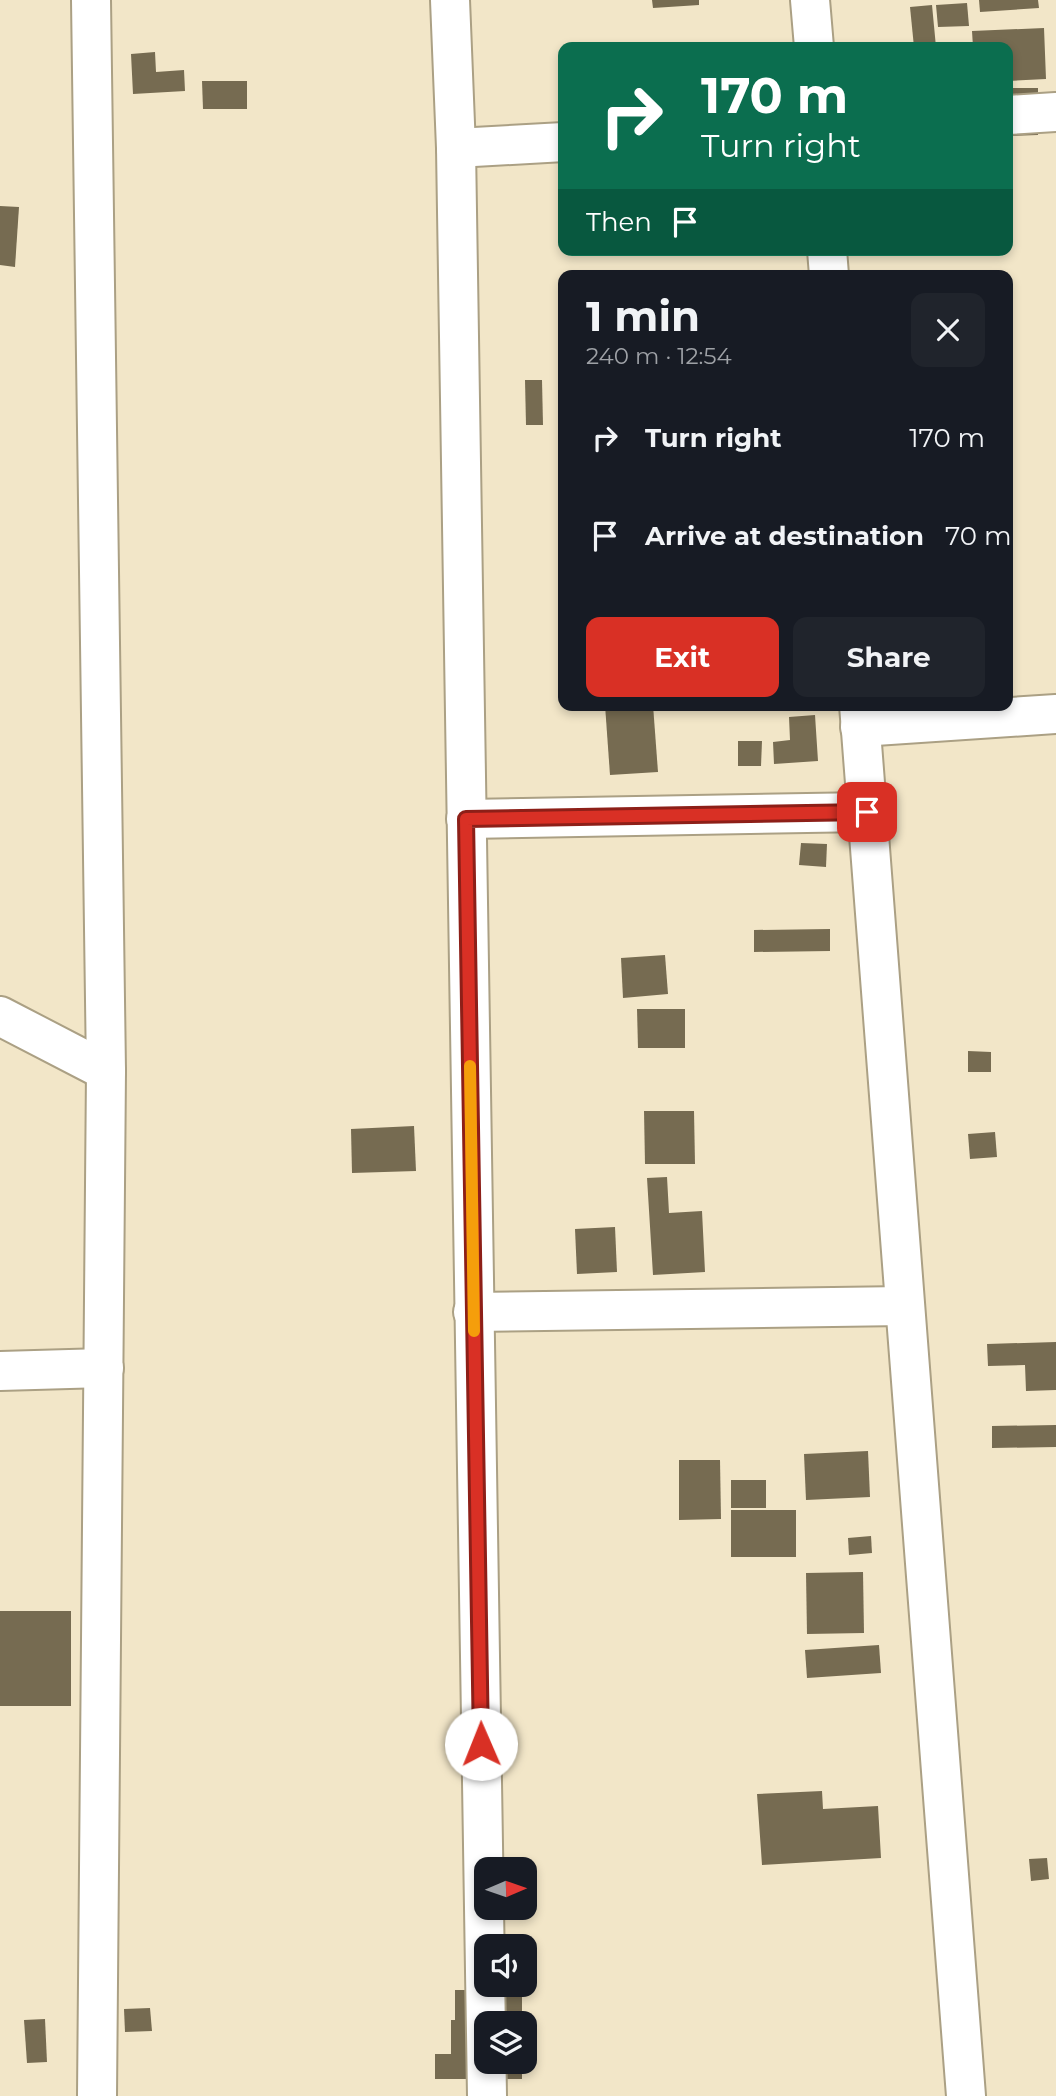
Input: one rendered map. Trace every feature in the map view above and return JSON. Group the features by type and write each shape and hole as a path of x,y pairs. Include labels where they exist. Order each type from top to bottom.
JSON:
{"street":[{"path":"91,0 106,1071 97,2096"},
{"path":"450,0 456,148 486,2096"},
{"path":"810,0 814,42"},
{"path":"1013,115 1056,112"},
{"path":"456,148 558,142"},
{"path":"966,2096 859,716 1056,714"},
{"path":"466,819 867,812"},
{"path":"0,1016 106,1071"},
{"path":"473,1312 904,1306"},
{"path":"0,1371 104,1368"}],"building":[{"path":"652,0 699,0 699,5 653,8"},
{"path":"979,0 1038,0 1039,8 980,12"},
{"path":"967,3 969,26 938,27 936,5"},
{"path":"932,5 936,42 914,42 910,7"},
{"path":"1044,28 1046,79 1013,81 1013,42 973,42 972,31"},
{"path":"155,52 156,72 184,70 185,91 133,94 131,54"},
{"path":"202,81 247,81 247,109 203,109"},
{"path":"1013,88 1038,88 1038,135 1013,136"},
{"path":"0,206 19,207 15,267 0,265"},
{"path":"525,380 542,380 543,425 526,425"},
{"path":"605,711 653,711 658,772 610,775"},
{"path":"815,715 818,761 774,764 773,742 790,740 789,717"},
{"path":"738,741 762,741 761,766 738,766"},
{"path":"801,843 827,844 826,867 799,865"},
{"path":"830,929 830,951 754,952 754,930"},
{"path":"665,955 668,994 623,998 621,958"},
{"path":"637,1009 685,1009 685,1048 638,1048"},
{"path":"968,1051 991,1052 991,1072 968,1072"},
{"path":"644,1111 694,1111 695,1164 645,1164"},
{"path":"414,1126 416,1171 352,1173 351,1129"},
{"path":"995,1132 997,1157 970,1159 968,1134"},
{"path":"667,1177 669,1213 702,1211 705,1272 653,1275 647,1178"},
{"path":"615,1227 617,1272 577,1274 575,1229"},
{"path":"1056,1342 1056,1390 1026,1391 1025,1365 988,1366 987,1344"},
{"path":"1056,1425 1056,1447 992,1448 992,1426"},
{"path":"868,1451 870,1497 806,1500 804,1454"},
{"path":"679,1460 720,1460 721,1519 679,1520"},
{"path":"731,1480 766,1480 766,1508 731,1508"},
{"path":"731,1510 796,1510 796,1557 731,1557"},
{"path":"871,1536 872,1553 849,1555 848,1538"},
{"path":"863,1572 864,1633 807,1634 806,1573"},
{"path":"0,1611 71,1611 71,1706 0,1706"},
{"path":"879,1645 881,1673 807,1678 805,1650"},
{"path":"822,1791 823,1809 878,1806 881,1858 762,1865 757,1794"},
{"path":"1047,1858 1049,1879 1031,1881 1029,1859"},
{"path":"455,1990 474,1990 474,1997 522,1997 522,2011 474,2011 474,2074 522,2074 522,2079 435,2079 435,2054 451,2054 451,2020 455,2020"},
{"path":"150,2008 152,2031 125,2032 124,2009"},
{"path":"45,2019 47,2062 27,2063 24,2020"}],"slow traffic":[{"path":"470,1066 474,1331"}],"route":[{"path":"481,1744 466,819 867,812"}]}
